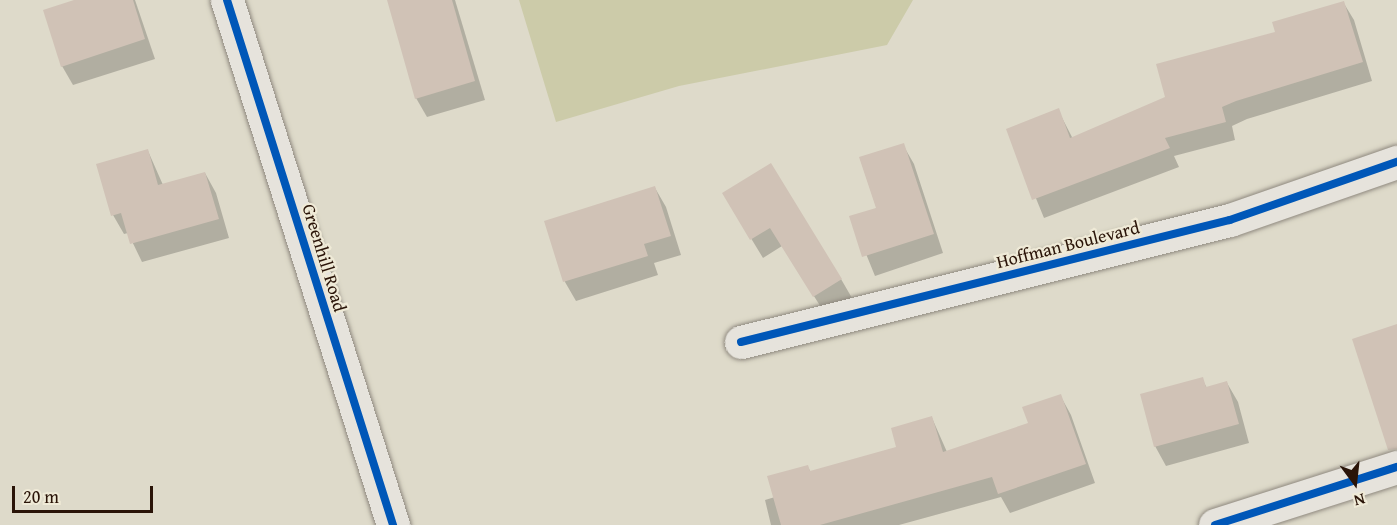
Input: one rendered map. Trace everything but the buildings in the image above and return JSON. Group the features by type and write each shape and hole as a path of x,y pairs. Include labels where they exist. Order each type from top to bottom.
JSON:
{"street":[{"name":"Greenhill Road","path":"228,0 393,525"},
{"name":"Hoffman Boulevard","path":"741,342 1230,220 1397,162"},
{"path":"1215,525 1397,468"}],"green space":[{"path":"519,0 913,0 887,45 679,86 556,122"}],"cycle path":[{"path":"227,0 393,525"},
{"path":"741,342 1230,220 1397,162"},
{"path":"1215,525 1397,467"}]}
